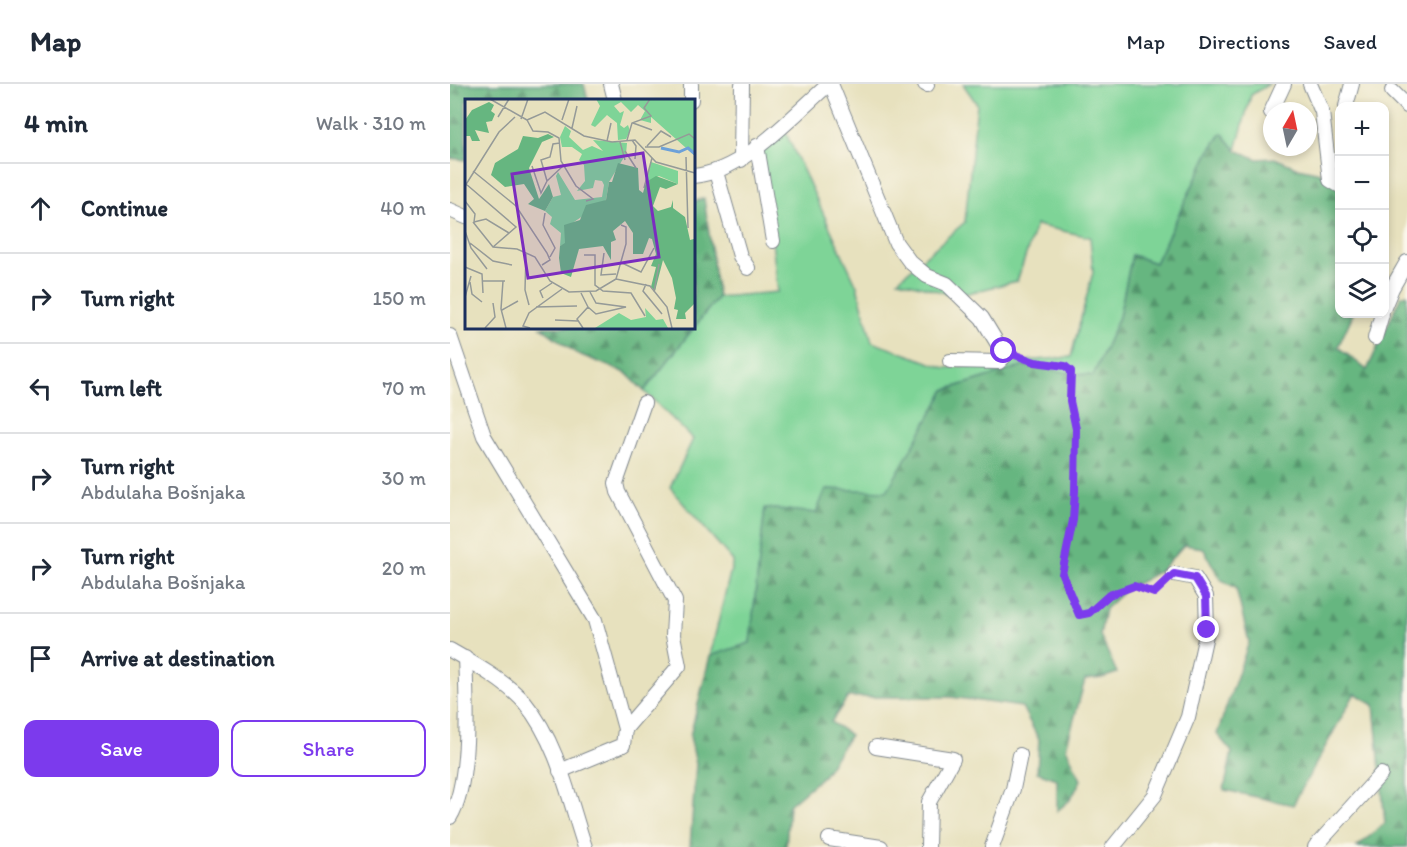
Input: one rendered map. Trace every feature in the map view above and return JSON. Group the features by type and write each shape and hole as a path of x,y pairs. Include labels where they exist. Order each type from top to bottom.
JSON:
{"street":[{"path":"611,84 615,99"},
{"path":"741,160 742,84"},
{"path":"694,176 716,172 741,160 830,84 896,243 909,262 927,276 947,284 982,318 1004,351 1004,359 999,362 950,361"},
{"path":"1276,102 1284,84"},
{"path":"1310,84 1322,112 1330,180 1335,183"},
{"path":"1347,102 1352,84"},
{"path":"1392,91 1407,106"},
{"path":"757,146 773,241"},
{"path":"716,172 740,256 748,268"},
{"path":"450,210 465,217"},
{"path":"1389,295 1407,262"},
{"path":"1375,338 1381,318"},
{"path":"450,336 484,436 595,620 625,729 625,739 617,750 560,771"},
{"path":"625,729 679,666 673,635 675,601 618,492 616,483 644,403"},
{"path":"1120,844 1155,795 1188,717 1207,630 1206,596 1195,578 1174,574"},
{"path":"450,650 465,658 524,702 543,732 560,771 585,847"},
{"path":"450,817 459,803 464,754 465,658"},
{"path":"876,747 952,759 929,802 926,820 928,847"},
{"path":"992,847 1013,789 1020,755"},
{"path":"1315,847 1381,774"},
{"path":"829,839 881,847"}],"path":[{"path":"1004,351 1035,362 1065,366 1071,371 1070,401 1076,429 1075,491 1073,520 1062,574 1079,615 1089,613 1109,595 1134,586 1154,593 1174,574"}],"green space":[{"path":"450,84 584,84 588,99 465,99 465,160 450,158"},
{"path":"963,84 1269,84 1251,95 1236,150 1222,133 1209,152 1155,263 1132,255 1119,317 1093,376 1024,366 945,390 887,492 826,489 817,513 765,508 750,643 710,656 733,561 670,488 693,439 644,391 718,297 778,292 761,149 783,127 857,286 872,342 945,368 1071,357 1093,272 1090,237 1036,225 1017,281 956,296 898,280 965,222 977,104"},
{"path":"1222,133 1236,150 1257,159 1275,158 1298,168 1335,176 1335,318 1351,318 1338,347 1367,370 1401,296 1407,294 1407,847 1357,847 1385,823 1374,705 1355,693 1293,805 1224,790 1232,752 1217,734 1249,642 1236,588 1220,579 1203,548 1184,545 1160,571 1125,590 1105,609 1100,635 1117,673 1085,680 1066,748 1081,780 1070,800 1057,811 1057,779 1037,772 1039,740 1022,707 951,697 848,697 831,722 850,735 823,776 789,805 786,847 690,847 696,764 690,736 710,656 750,643 765,508 816,513 826,489 887,491 945,390 1024,366 1093,376 1119,317 1132,255 1155,263 1209,152"},
{"path":"704,198 718,297 694,327 694,202"},
{"path":"542,328 694,328 644,391 626,373 576,353"}],"route":[{"path":"1004,351 1035,362 1065,366 1071,371 1073,381 1070,401 1076,429 1075,491 1073,520 1062,574 1079,615 1089,613 1109,595 1134,586 1154,593 1174,574 1195,578 1206,596 1207,630"}]}
